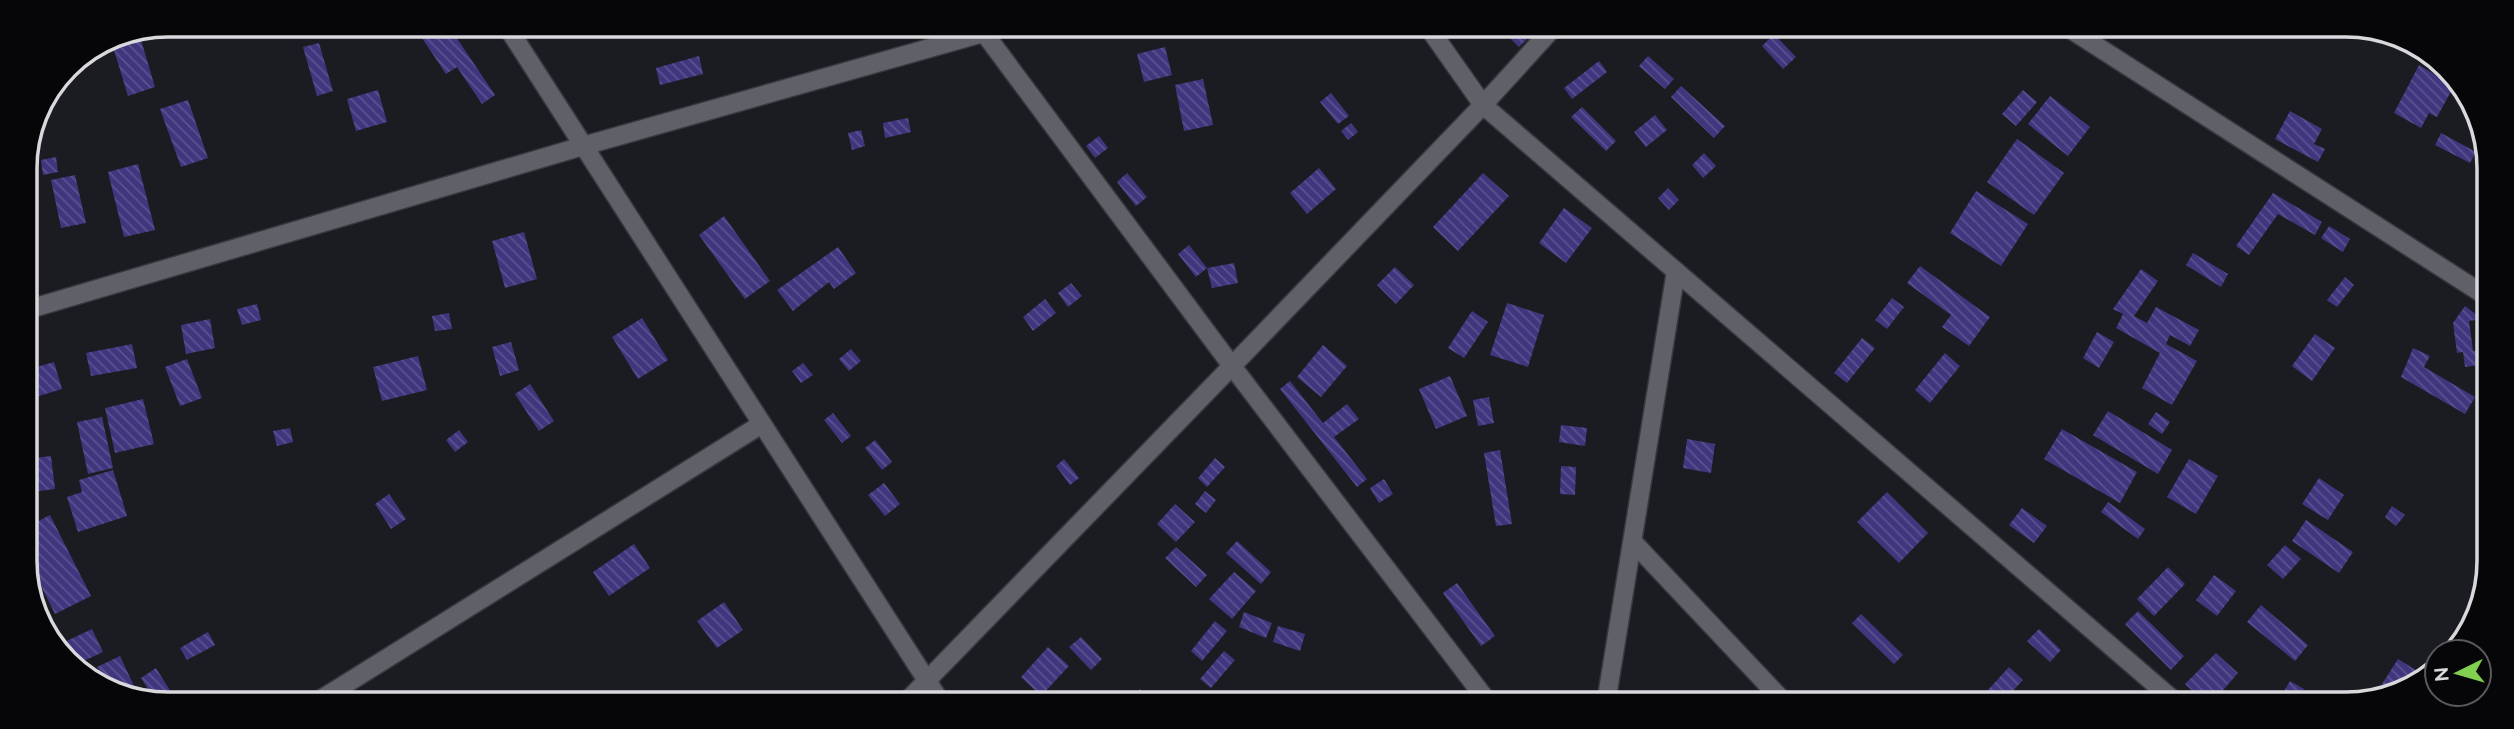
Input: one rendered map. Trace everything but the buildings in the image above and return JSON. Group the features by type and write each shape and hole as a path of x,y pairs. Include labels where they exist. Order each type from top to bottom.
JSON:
{"street":[{"path":"514,37 934,692"},
{"path":"37,307 956,37"},
{"path":"994,37 1232,366 1480,692"},
{"path":"1435,37 1483,105 2164,692"},
{"path":"916,692 1483,105 1545,37"},
{"path":"2082,37 2477,290"},
{"path":"1608,692 1676,271"},
{"path":"333,692 762,424"},
{"path":"1633,542 1775,692"}]}
